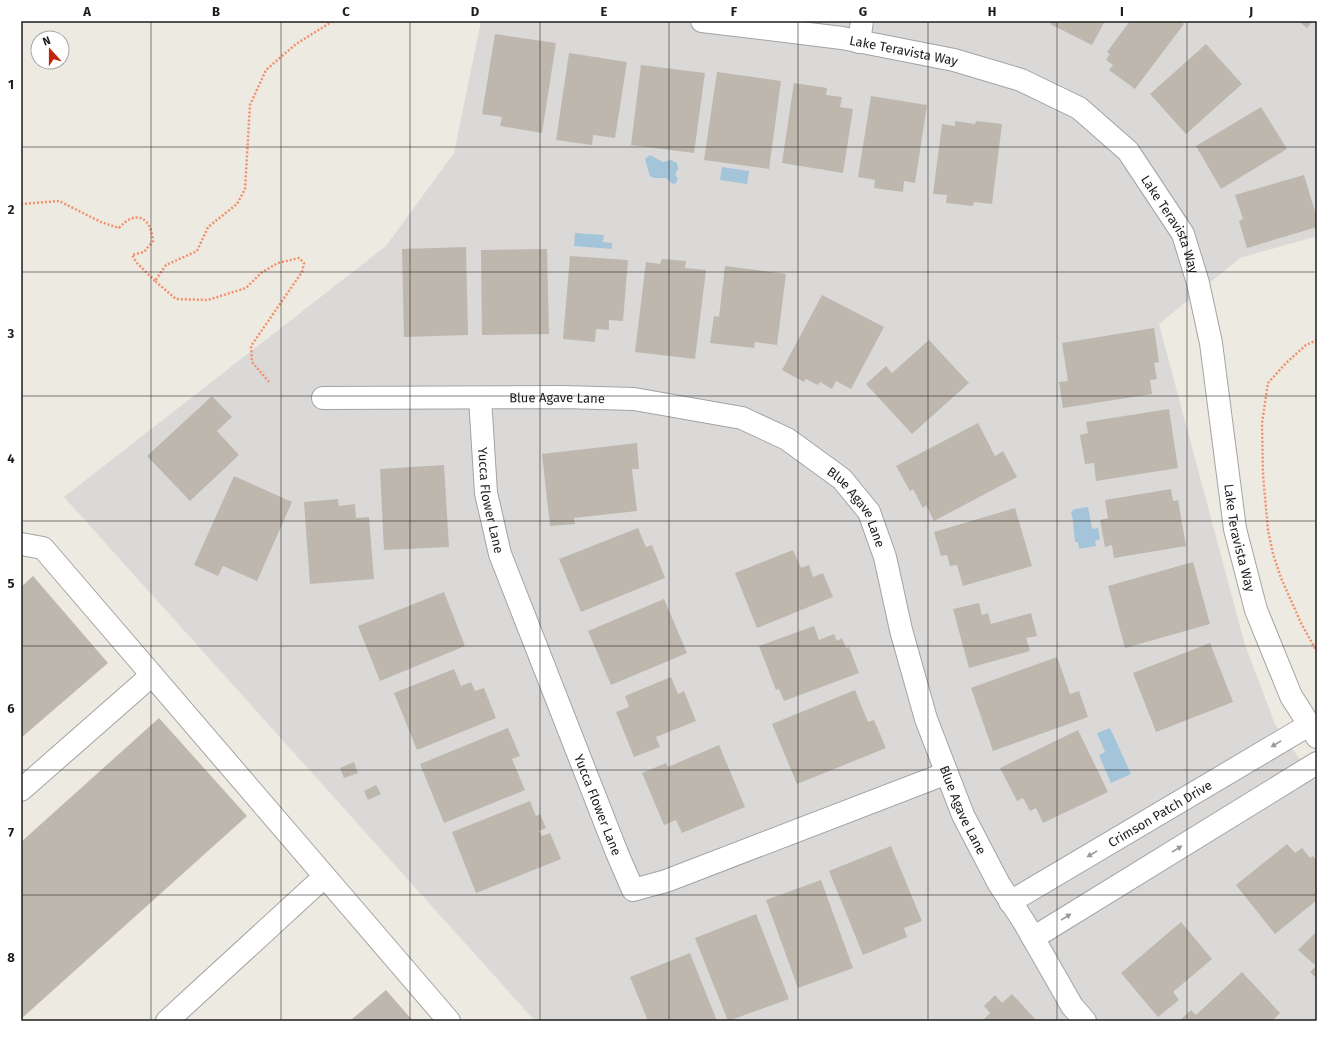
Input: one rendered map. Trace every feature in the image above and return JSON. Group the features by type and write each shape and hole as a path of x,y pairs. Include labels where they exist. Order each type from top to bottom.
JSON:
{"street":[{"name":"Lake Teravista Way","path":"702,21 860,31 1022,80 1079,108 1128,151 1184,234 1198,283 1212,343 1236,529 1256,610 1291,696 1313,731"},
{"name":"Blue Agave Lane","path":"324,398 634,399 742,418 787,439 842,479 869,512 886,557 901,630 926,719 963,815 998,884 1033,938 1072,1006 1085,1021"},
{"name":"Yucca Flower Lane","path":"480,398 486,493 500,554 617,853 633,890 666,881 947,773"},
{"path":"21,544 43,548 449,1021"},
{"path":"21,790 152,675"},
{"name":"Crimson Patch Drive","path":"1010,902 1313,731"},
{"path":"1033,938 1317,763"},
{"path":"167,1021 324,877"}],"path":[{"path":"155,281 166,265 197,251 208,227 237,204 245,189 250,105 266,70 296,44 333,21"},
{"path":"21,204 59,201 101,222 119,228 126,220 134,216 141,218 151,230 153,241 144,252 132,255 139,266 176,299 208,300 246,288 261,273 278,263 299,258 304,263 302,272 251,346 252,362 269,382"},
{"path":"1317,340 1306,345 1286,363 1268,383 1262,423 1262,446 1268,530 1273,554 1281,578 1302,625 1317,652"}],"shaded area":[{"path":"481,21 1317,21 1317,236 1240,258 1159,324 1245,645 1275,724 1317,784 1317,1021 535,1021 64,497 386,246 454,153"}],"water":[{"path":"650,155 663,162 671,160 677,163 678,169 675,174 678,179 676,183 673,184 666,178 654,178 650,176 645,159"},
{"path":"722,167 749,171 747,184 720,180"},
{"path":"575,233 604,235 603,242 612,243 612,249 574,246"},
{"path":"1088,507 1092,529 1098,528 1100,539 1095,541 1096,546 1079,549 1078,542 1075,542 1071,512 1075,509"},
{"path":"1110,728 1131,774 1111,783 1099,755 1105,752 1097,733"}],"building":[{"path":"1051,21 1105,21 1092,45 1050,24"},
{"path":"1130,21 1180,21 1184,24 1135,89 1109,70 1113,65 1106,60 1110,54 1107,52"},
{"path":"1298,21 1313,21 1307,28"},
{"path":"495,34 556,43 542,133 500,126 502,117 482,114"},
{"path":"1206,44 1242,84 1186,134 1150,94"},
{"path":"569,53 627,62 615,138 593,135 592,145 556,140"},
{"path":"641,65 705,73 694,153 631,145"},
{"path":"717,72 781,81 769,169 704,160"},
{"path":"794,83 827,88 826,95 842,97 840,107 853,109 843,173 782,163"},
{"path":"871,96 927,105 915,183 904,181 903,192 874,188 875,180 858,177"},
{"path":"1261,107 1287,149 1221,189 1196,146"},
{"path":"955,121 975,124 976,121 1002,124 992,204 974,202 973,206 946,203 947,195 933,194 942,124 955,126"},
{"path":"1304,175 1317,218 1317,227 1247,248 1239,221 1243,219 1235,195"},
{"path":"466,247 468,335 404,337 402,249"},
{"path":"547,249 549,334 482,335 481,250"},
{"path":"570,256 628,260 623,321 609,320 609,330 596,329 595,342 563,339"},
{"path":"662,259 686,261 685,268 706,270 695,359 635,352 646,262 660,264"},
{"path":"725,266 786,274 777,345 755,342 754,348 710,343 714,316 719,317"},
{"path":"822,295 884,327 851,389 836,381 832,389 820,382 818,385 806,379 804,382 782,370"},
{"path":"1154,328 1159,362 1154,363 1157,379 1150,380 1152,394 1063,408 1059,382 1068,381 1062,343"},
{"path":"929,340 969,383 912,434 866,384 886,366 892,373"},
{"path":"212,396 232,417 217,431 239,455 190,501 147,456"},
{"path":"1169,409 1178,468 1096,481 1094,463 1085,464 1080,435 1088,433 1086,422"},
{"path":"978,423 995,456 1003,451 1017,477 934,521 926,505 923,508 913,489 910,491 896,466"},
{"path":"637,443 639,469 632,469 637,511 574,518 575,524 550,526 542,454"},
{"path":"444,465 449,547 384,550 380,469"},
{"path":"234,476 292,502 257,581 223,566 218,576 194,565"},
{"path":"1171,489 1173,501 1178,500 1186,546 1114,558 1112,545 1105,547 1100,520 1108,518 1105,500"},
{"path":"338,499 339,506 355,504 356,518 369,517 374,579 310,584 304,502"},
{"path":"1015,508 1032,566 963,586 957,565 950,566 947,555 941,556 934,532"},
{"path":"638,528 646,547 652,545 665,578 581,612 559,559"},
{"path":"793,550 801,568 809,565 813,577 823,573 833,597 757,628 735,573"},
{"path":"1193,562 1210,624 1125,648 1108,586"},
{"path":"33,576 108,663 21,738 21,587"},
{"path":"444,592 465,646 380,681 358,626"},
{"path":"664,599 687,653 611,685 588,631"},
{"path":"979,603 982,615 988,613 991,624 1031,613 1037,636 1026,638 1030,651 969,668 953,609"},
{"path":"814,626 819,640 834,634 837,641 842,638 846,648 849,647 859,673 784,701 779,689 776,690 759,646"},
{"path":"1210,643 1233,702 1156,732 1133,673"},
{"path":"1057,657 1070,694 1079,691 1088,717 993,751 971,688"},
{"path":"454,669 461,686 471,682 475,691 484,688 496,718 417,750 394,693"},
{"path":"671,677 678,694 684,691 696,721 656,737 660,747 634,757 616,712 629,707 625,696"},
{"path":"855,690 868,722 874,720 886,748 797,784 772,724"},
{"path":"159,718 247,816 21,1019 21,842"},
{"path":"508,728 520,756 512,759 525,790 444,823 420,764"},
{"path":"1078,730 1108,792 1043,823 1036,808 1030,811 1023,798 1017,801 1000,768"},
{"path":"719,745 745,807 682,833 676,820 664,825 642,773 666,763 668,767"},
{"path":"354,762 358,773 344,778 340,768"},
{"path":"376,785 381,794 368,800 364,791"},
{"path":"530,801 536,816 540,814 546,828 539,831 542,836 550,833 561,859 476,893 452,832"},
{"path":"1287,844 1295,853 1302,848 1310,858 1313,856 1317,861 1317,900 1275,934 1236,885"},
{"path":"891,846 922,921 904,928 907,937 863,955 829,871"},
{"path":"821,880 853,968 798,988 766,900"},
{"path":"756,914 789,999 728,1021 695,938"},
{"path":"1181,922 1212,959 1173,992 1179,1000 1158,1017 1121,973"},
{"path":"1317,931 1317,979 1310,972 1316,966 1298,950"},
{"path":"690,953 717,1021 648,1021 630,977"},
{"path":"1242,972 1280,1013 1272,1021 1179,1021 1191,1010 1196,1015"},
{"path":"386,990 413,1021 350,1021"},
{"path":"1012,994 1037,1021 982,1021 990,1013 984,1006 995,995 1002,1003"}]}
